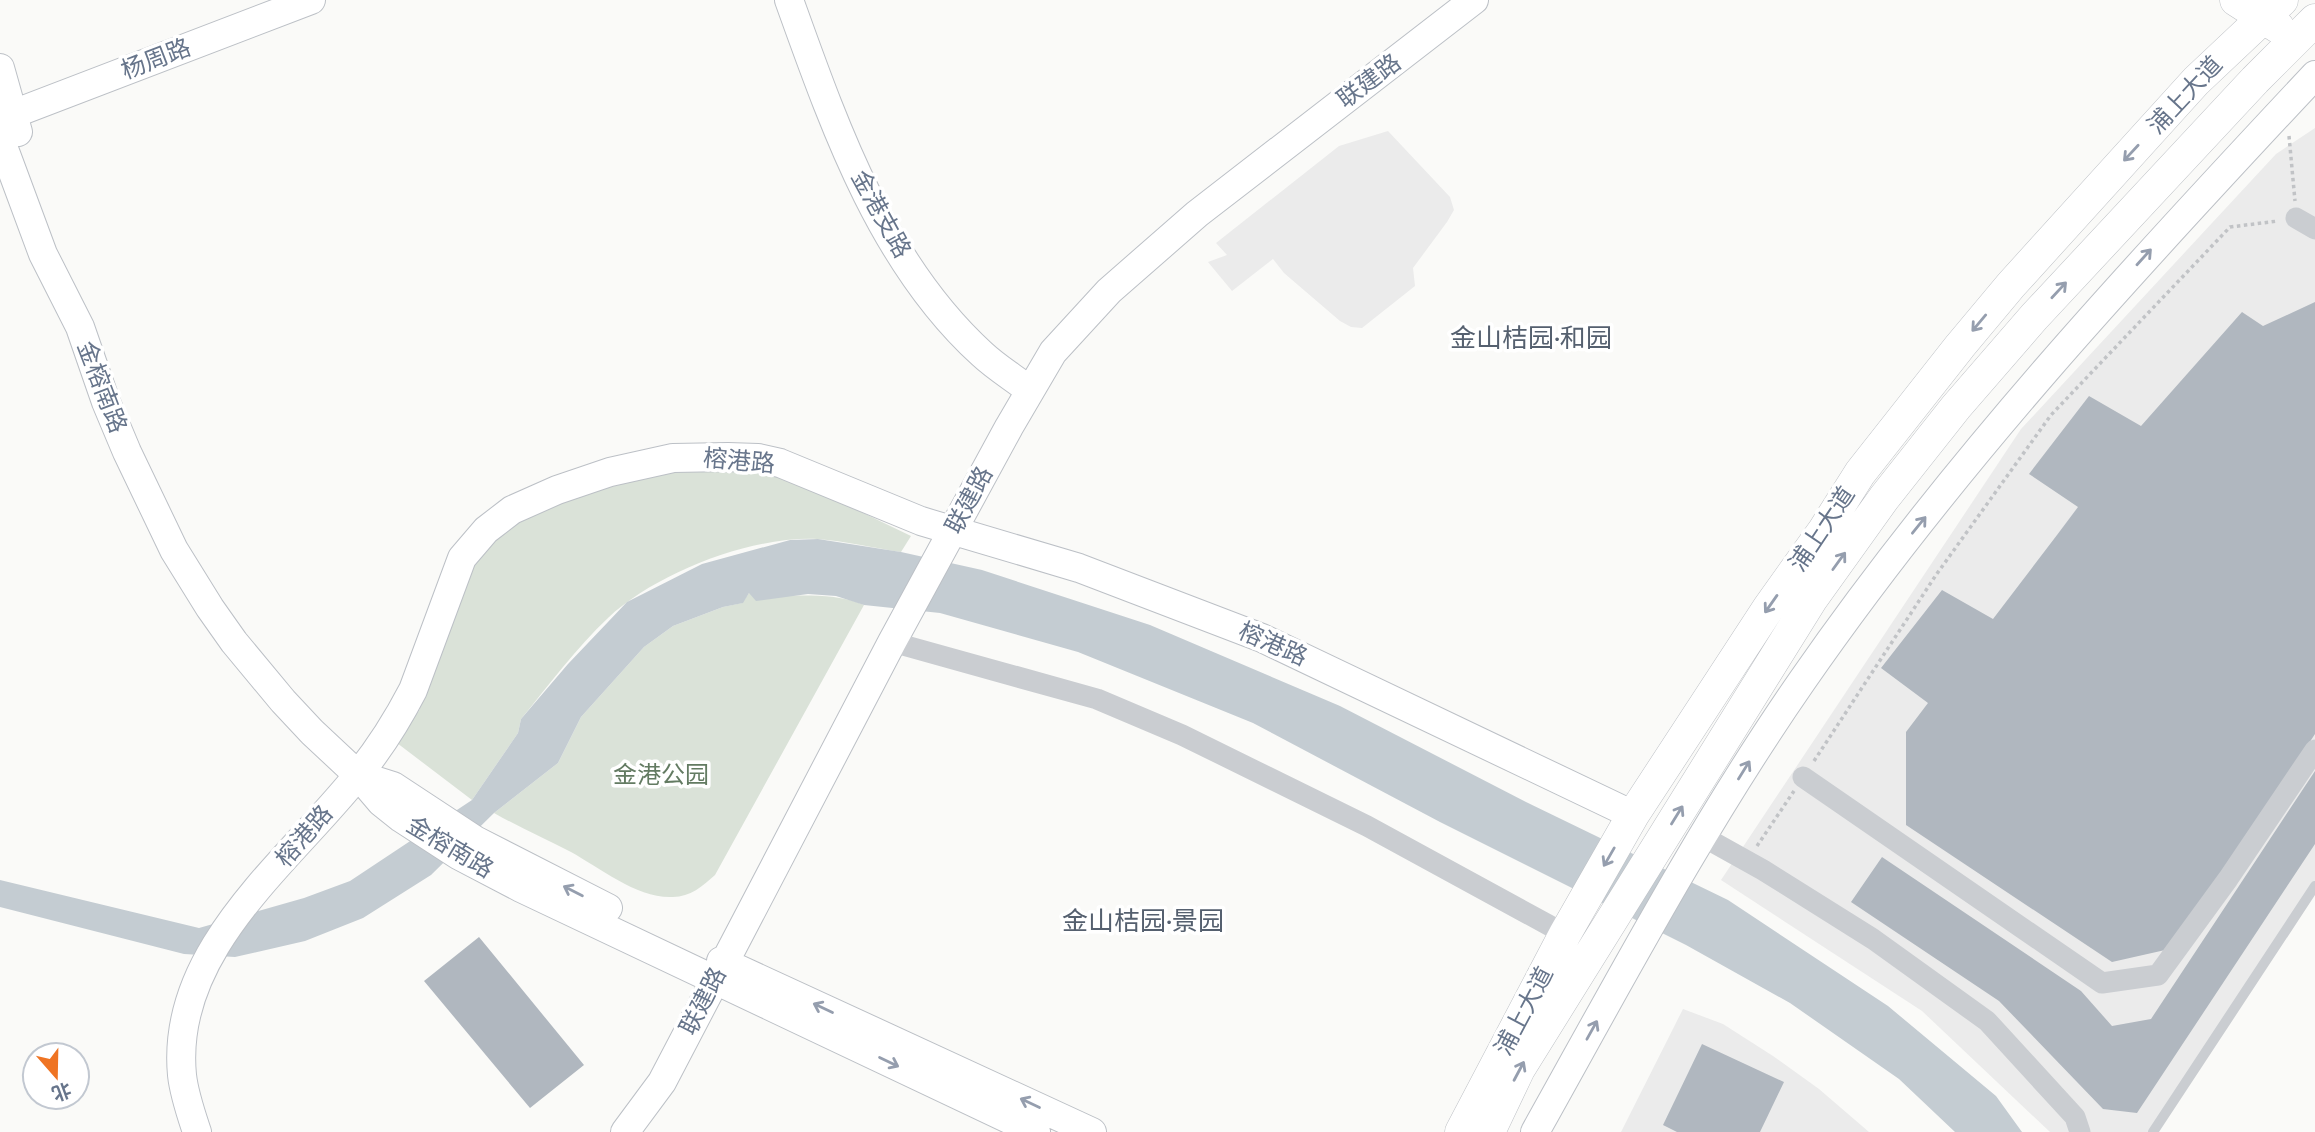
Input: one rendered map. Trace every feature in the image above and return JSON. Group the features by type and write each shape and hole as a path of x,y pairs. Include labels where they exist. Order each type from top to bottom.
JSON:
{"main road":[{"name":"杨周路","path":"5,107 258,0"},
{"name":"杨周路","path":"5,107 311,0"},
{"name":"金港支路","path":"789,0 845,148 899,251 964,336 983,355 1030,390"},
{"name":"联建路","path":"625,1132 662,1082 892,642 1053,352 1068,333 1151,252 1238,181 1474,0"},
{"path":"2236,0 2272,8 2309,36"},
{"path":"2302,0 2315,7"},
{"name":"浦上大道","path":"1461,1132 1566,934 1633,815 1860,473 2011,285 2196,81 2272,8"},
{"name":"浦上大道","path":"1489,1132 1519,1069 1811,600 1884,498 1956,407 2034,317 2309,36"},
{"name":"金榕南路","path":"0,68 5,107 22,145 65,262 80,327"},
{"path":"1535,1132 1702,836 1801,683 1895,554 2012,410 2129,275 2315,75"},
{"name":"金榕南路","path":"0,138 43,254 80,327 120,435 183,568 234,642 275,691 381,802 458,855 521,888 719,971 1036,1132"},
{"name":"榕港路","path":"197,1132 186,1095 182,1058 188,1013 204,968 218,942 246,902 358,775 403,709 413,690 462,558 474,542 498,520 531,500 610,472 660,460 700,457 758,458 799,469 864,499 953,530 1079,568 1262,638 1633,815"},
{"path":"719,971 1092,1132"}],"street":[{"path":"892,642 1097,699 1182,735 1367,826 1566,934"},
{"path":"1803,777 2102,983 2158,975 2228,879 2315,750"},
{"path":"1702,836 1873,939 1987,1021 2076,1117 2080,1132"}],"lane":[{"path":"2153,1132 2315,886"}],"path":[{"path":"1747,861 1936,575 2051,415 2230,228 2306,223 2286,106"}],"shaded area":[{"path":"2315,128 2315,894 2158,1132 2050,1132 1922,1011 1721,880 2021,429 2276,154"},
{"path":"1388,131 1450,197 1454,210 1413,268 1415,286 1362,328 1351,327 1340,321 1284,273 1273,259 1232,291 1208,262 1227,255 1216,243 1339,146"},
{"path":"818,539 901,552 982,570 1150,625 1340,706 1526,802 1728,900 1888,1006 1996,1096 2022,1132 1955,1132 1899,1079 1790,1003 1686,945 1440,822 1253,723 1078,652 940,613 864,605 836,596 808,594 756,601 749,593 743,603 723,607 673,626 644,647 581,717 558,763 494,813 431,875 363,918 305,941 235,957 184,954 0,907 0,880 199,928 304,898 350,881 472,800 518,733 521,719 627,602 702,564 790,540"},
{"path":"1683,1009 1723,1024 1773,1056 1819,1089 1869,1132 1621,1132"}],"green space":[{"path":"690,467 772,474 911,536 901,552 817,539 763,544 706,561 652,586 608,618 563,667 521,719 518,733 472,800 397,743 420,709 414,701 465,570 497,532 565,497"},
{"name":"金港公园","path":"749,593 835,597 864,605 715,875 696,890 679,897 646,893 494,813 558,763 581,717 644,647 673,626 723,607 742,603"}],"building":[{"path":"2315,302 2315,734 2174,948 2112,962 1906,825 1906,732 1928,703 1881,668 1942,590 1993,619 2078,507 2029,474 2089,396 2141,426 2242,312 2263,326"},
{"path":"2315,771 2315,844 2137,1113 2103,1109 1999,1001 1851,902 1882,857 2081,991 2112,1026 2151,1019"},
{"path":"479,937 584,1065 530,1108 424,981"},
{"path":"1702,1044 1784,1082 1760,1132 1677,1132 1663,1125"}],"district":[{"name":"金山桔园·和园","path":"1531,338"},
{"name":"金山桔园·景园","path":"1143,921"}]}
